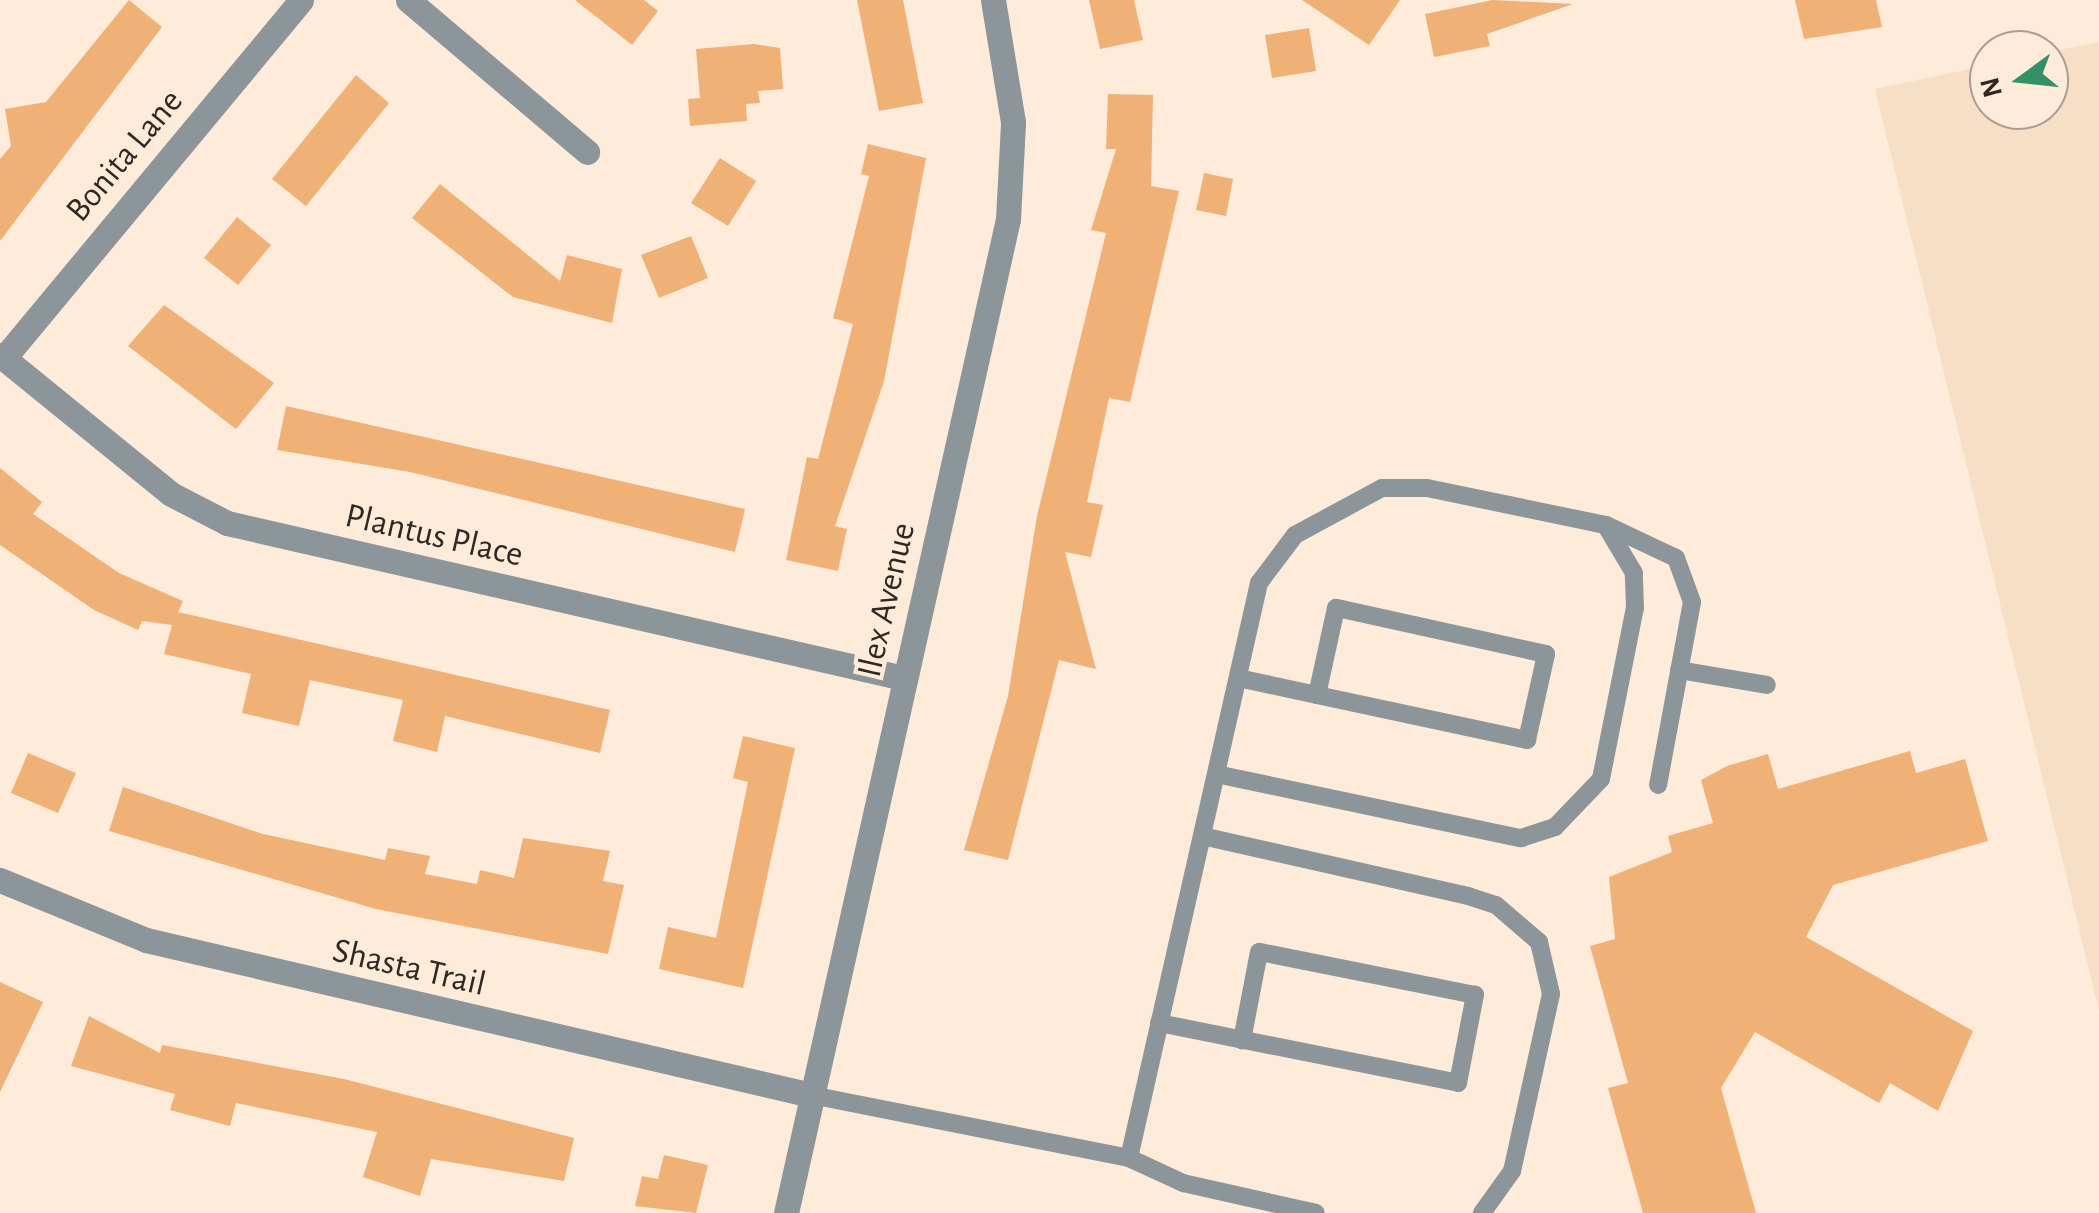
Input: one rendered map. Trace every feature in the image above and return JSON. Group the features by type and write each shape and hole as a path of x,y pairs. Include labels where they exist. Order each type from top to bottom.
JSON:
{"street":[{"name":"Bonita Lane","path":"2,356 301,0"},
{"path":"408,0 587,152"},
{"name":"Ilex Avenue","path":"786,1213 1008,219 1012,122 993,0"},
{"name":"Plantus Place","path":"2,356 171,494 227,523 903,678"},
{"name":"Shasta Trail","path":"0,880 146,940 810,1094"}],"lane":[{"path":"1130,1158 1259,584 1295,535 1339,504 1382,488 1427,488 1606,525 1652,539 1689,583 1679,670 1658,784"},
{"path":"1216,774 1521,838 1556,826 1601,778 1635,608 1630,562 1606,525"},
{"path":"1238,678 1317,695 1527,740 1546,654 1336,608 1317,695"},
{"path":"1679,670 1767,685"},
{"path":"1202,836 1468,896 1496,905 1540,942 1551,994 1512,1171 1482,1213"},
{"path":"1159,1023 1242,1040 1458,1083 1475,995 1259,952 1242,1040"},
{"path":"810,1094 1130,1158 1182,1183 1316,1213"}],"shaded area":[{"path":"2099,42 2099,1011 1875,89 1969,69 1969,130 2069,130 2069,48"}],"building":[{"path":"129,0 162,27 0,241 0,159 11,146 5,109 46,102"},
{"path":"575,0 644,0 658,11 632,45"},
{"path":"857,0 903,0 923,103 879,111"},
{"path":"1089,0 1134,0 1143,40 1100,49"},
{"path":"1302,0 1400,0 1369,45"},
{"path":"1493,0 1573,4 1487,34 1490,46 1434,57 1425,14"},
{"path":"1795,0 1876,0 1882,27 1804,39"},
{"path":"1309,28 1316,71 1272,78 1265,35"},
{"path":"754,44 780,48 783,89 758,91 760,103 746,104 747,121 690,126 688,99 700,98 696,49"},
{"path":"356,75 389,103 306,206 272,179"},
{"path":"1108,94 1153,95 1151,186 1179,191 1130,402 1109,398 1087,502 1103,505 1091,557 1065,552 1096,669 1059,660 1008,860 964,850 1008,696 1037,516 1106,233 1091,230 1116,149 1106,149"},
{"path":"868,144 926,158 884,381 835,526 847,529 838,571 786,560 807,457 818,459 853,324 833,318 869,176 861,174"},
{"path":"720,158 756,181 728,226 691,203"},
{"path":"1204,173 1233,179 1226,216 1196,210"},
{"path":"440,184 560,281 567,255 622,269 612,323 513,297 412,218"},
{"path":"237,217 271,245 238,285 204,258"},
{"path":"691,236 708,278 659,298 641,255"},
{"path":"164,305 274,383 236,429 128,346"},
{"path":"286,406 745,509 735,552 410,472 277,450"},
{"path":"0,468 42,502 33,514 119,573 183,601 178,612 610,710 600,753 445,716 437,752 393,741 403,700 310,680 299,726 242,713 251,674 164,654 172,625 142,621 138,630 94,610 0,545"},
{"path":"743,736 795,748 743,988 659,969 668,927 716,938 748,782 733,778"},
{"path":"1910,751 1916,773 1965,759 1988,841 1833,885 1806,937 1973,1031 1938,1111 1890,1083 1879,1103 1755,1032 1721,1088 1756,1213 1643,1213 1608,1088 1628,1083 1590,946 1615,939 1609,877 1672,852 1668,836 1713,823 1701,780 1727,766 1768,754 1778,789"},
{"path":"28,753 76,773 58,813 11,793"},
{"path":"123,787 263,834 385,860 388,848 430,856 425,874 477,884 480,870 514,878 523,838 610,851 603,881 624,885 608,954 376,909 109,831"},
{"path":"0,982 43,1002 0,1092"},
{"path":"89,1016 160,1053 162,1045 344,1079 574,1138 564,1181 431,1159 420,1196 363,1177 377,1132 236,1103 230,1126 170,1110 175,1094 71,1066"},
{"path":"664,1155 708,1165 696,1213 635,1206 642,1176 658,1179"}]}
